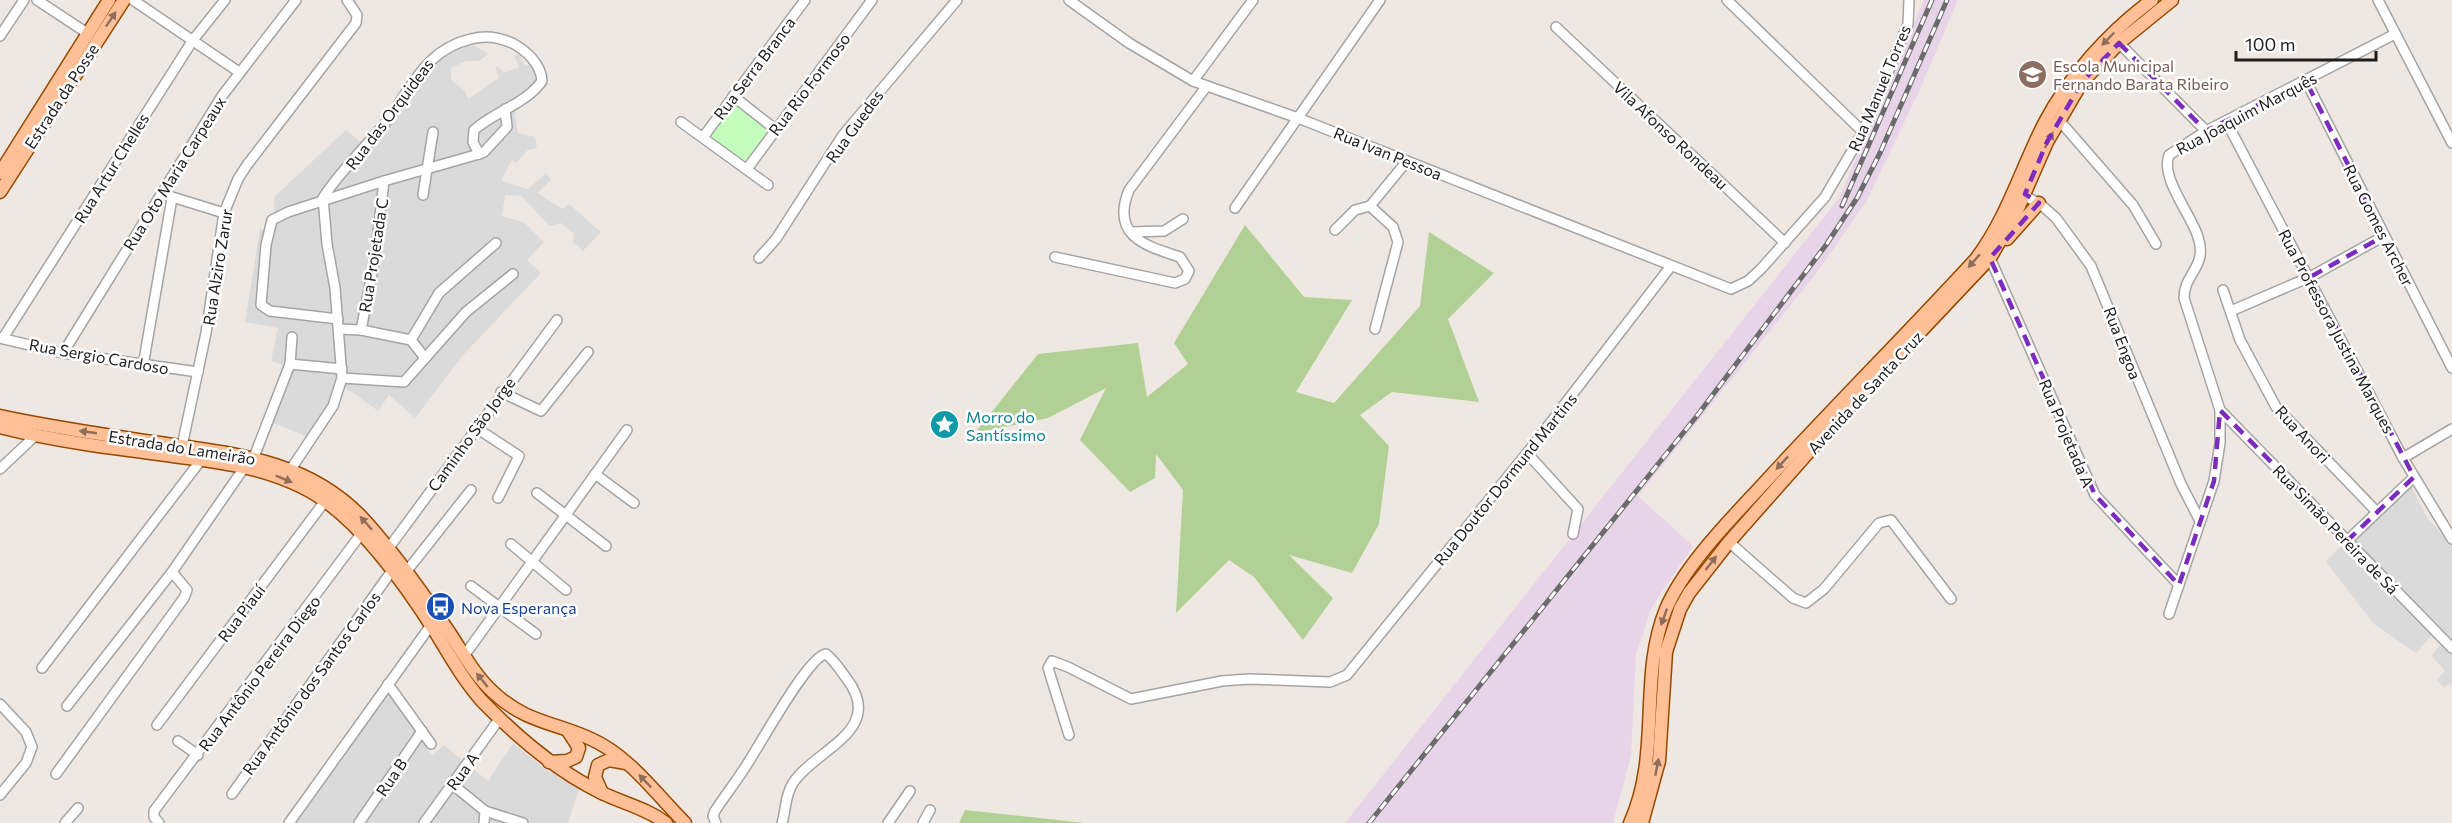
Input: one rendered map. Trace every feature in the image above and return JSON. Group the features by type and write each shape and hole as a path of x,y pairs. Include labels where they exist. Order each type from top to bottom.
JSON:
{"main road":[{"name":"Estrada da Posse","path":"0,173 109,0"},
{"name":"Estrada da Posse","path":"0,192 124,0"},
{"name":"Avenida de Santa Cruz","path":"1642,823 1659,761 1664,672 1671,633 1689,593 1729,542 1837,420 1994,253 2019,194 2042,129 2059,99 2099,49 2152,0"},
{"name":"Avenida de Santa Cruz","path":"1630,823 1643,783 1649,747 1655,641 1667,607 1681,583 1740,509 1976,259 2019,194 2082,82 2119,44 2172,0"},
{"path":"1994,253 2039,203"},
{"name":"Estrada do Lameirão","path":"0,416 66,429 182,446 291,470 325,488 350,506 388,549 483,682 508,705 531,719 591,739 627,763 685,823"},
{"name":"Estrada do Lameirão","path":"0,428 35,436 201,460 250,461 304,488 325,501 361,534 431,625 472,688 500,718 549,762 602,793 651,813 666,823"},
{"path":"549,762 567,761 576,757 579,748 567,731"},
{"path":"602,793 595,777 598,765 609,759 627,763"}],"street":[{"path":"0,36 24,0"},
{"path":"37,0 87,33"},
{"path":"133,0 239,72"},
{"name":"Rua Artur Chelles","path":"1,338 193,40 225,0"},
{"name":"Rua Oto Maria Carpeaux","path":"63,353 162,191 239,72 296,0"},
{"name":"Rua Alziro Zarur","path":"182,446 198,372 224,213 247,165 289,113 357,18 347,0"},
{"name":"Rua Serra Branca","path":"704,136 805,0"},
{"name":"Rua Rio Formoso","path":"747,169 873,0"},
{"name":"Rua Guedes","path":"759,258 776,239 843,135 957,0"},
{"name":"Rua Ivan Pessoa","path":"1069,0 1129,43 1206,87 1298,117 1719,286"},
{"path":"1193,81 1252,0"},
{"path":"1235,208 1380,0"},
{"path":"1727,0 1863,132"},
{"path":"2378,0 2452,143"},
{"name":"Rua Manuel Torres","path":"1719,286 1731,289 1748,281 1826,197 1863,132 1908,24 1909,4"},
{"name":"Vila Afonso Rondeau","path":"1556,27 1785,243"},
{"name":"Rua Joaquim Marquês","path":"2220,410 2184,298 2187,284 2199,264 2202,251 2193,223 2167,172 2166,162 2174,150 2206,131 2395,34"},
{"name":"Rua das Orquideas","path":"323,201 326,194 391,116 427,63 446,47 470,39 491,37 503,39 528,54 541,73 542,81 531,93 474,130 473,142 479,154"},
{"path":"2119,44 2206,131"},
{"name":"Rua Gomes Archer","path":"2306,81 2452,368"},
{"path":"1055,257 1175,283 1185,279 1189,271 1180,257 1146,246 1131,232 1125,208 1129,190 1206,87"},
{"path":"733,96 775,129"},
{"path":"425,358 411,340 270,311 261,305 269,225 272,220 288,212 484,152 507,127 505,109"},
{"path":"2059,120 2133,205 2156,244"},
{"name":"Rua Professora Justina Marques","path":"2226,121 2310,277 2403,458 2452,539"},
{"path":"681,122 704,136 768,185"},
{"path":"423,195 433,132"},
{"path":"1335,230 1355,210 1370,206 1407,161"},
{"name":"Rua Projetada C","path":"361,330 375,259 384,181"},
{"path":"162,191 172,198 224,213"},
{"name":"Rua Engoa","path":"2019,194 2039,203 2056,219 2091,266 2181,484 2200,521"},
{"path":"143,366 172,198"},
{"path":"291,470 333,406 342,374 323,201"},
{"path":"1370,206 1394,227 1398,242 1375,329"},
{"path":"1131,232 1164,231 1183,219"},
{"path":"2231,312 2310,277 2384,236"},
{"path":"411,340 439,293 496,243"},
{"name":"Rua Projetada A","path":"1994,253 2095,495 2179,585"},
{"name":"Rua Doutor Dormund Martins","path":"1069,735 1048,668 1052,662 1068,667 1131,699 1240,680 1330,682 1340,680 1353,670 1527,453 1671,266"},
{"path":"290,364 398,384 411,376 466,312 513,274"},
{"name":"Rua Anori","path":"2223,290 2254,369 2276,406 2377,512"},
{"name":"Caminho São Jorge","path":"388,549 501,392 557,320"},
{"path":"67,706 172,572 250,461 290,364 292,337"},
{"name":"Rua Sergio Cardoso","path":"1,338 63,353 198,372"},
{"path":"501,392 541,411 588,352"},
{"path":"2169,614 2218,465 2220,410"},
{"name":"Rua Simão Pereira de Sá","path":"2220,410 2452,648"},
{"path":"476,427 519,456 498,498"},
{"path":"2403,458 2452,429"},
{"path":"464,656 627,430"},
{"path":"0,469 35,436"},
{"path":"1527,453 1578,509 1573,534"},
{"path":"42,668 201,460"},
{"path":"595,474 634,503"},
{"path":"2348,540 2414,477"},
{"path":"406,572 471,490"},
{"path":"537,493 606,546"},
{"name":"Rua Piauí","path":"157,725 325,501"},
{"path":"1729,542 1793,598 1806,603 1824,589 1879,523 1891,520 1951,599"},
{"name":"Rua Antônio Pereira Diego","path":"159,823 154,817 154,811 361,534"},
{"path":"511,544 566,590"},
{"path":"56,774 184,598 187,590 172,572"},
{"name":"Rua Antônio dos Santos Carlos","path":"232,794 391,572"},
{"path":"471,586 536,634"},
{"path":"289,823 431,625"},
{"path":"716,823 713,816 715,811 769,727 809,668 820,656 826,654 851,684 857,696 854,724 841,741 812,763 793,783 782,823"},
{"path":"388,684 431,744"},
{"path":"0,704 26,732 32,747 26,763 0,795"},
{"name":"Rua A","path":"424,823 500,718"},
{"name":"Rua B","path":"359,823 422,731"},
{"path":"178,741 198,755"},
{"path":"452,784 485,811 523,823"},
{"path":"888,823 910,791"},
{"path":"65,823 78,808"},
{"path":"923,823 930,810"},
{"path":"484,823 485,811"}],"highlighted area":[{"path":"2119,43 2206,131 2306,81 2384,236 2310,277 2414,477 2348,540 2220,410 2214,481 2179,585 2095,495 1990,258 2039,203 2025,194 2047,142 2082,82"}],"shaded area":[{"path":"1924,0 1958,0 1917,96 1866,202 1818,271 1638,496 1693,546 1652,607 1636,654 1631,756 1613,823 1345,823 1839,198"},
{"path":"463,44 475,46 488,54 479,61 466,61 451,68 451,80 465,91 468,99 499,78 495,67 498,66 504,73 519,67 514,56 519,54 525,65 529,65 541,80 516,99 515,116 518,133 535,137 537,148 528,150 516,163 512,160 501,181 528,189 546,173 551,180 537,193 563,209 569,204 601,232 583,251 573,242 574,234 561,223 550,226 521,196 505,195 502,216 525,223 544,242 527,260 541,273 464,354 415,418 389,395 378,411 352,392 344,389 307,437 271,422 292,368 271,361 278,328 245,322 260,229 275,230 274,197 346,130 365,145 436,58"},
{"path":"2406,477 2428,519 2452,545 2452,687 2449,684 2444,688 2437,680 2445,671 2432,656 2443,640 2436,631 2416,653 2374,624 2326,562"},
{"path":"388,692 432,756 444,745 488,781 513,743 544,768 579,789 568,823 295,823"}],"green space":[{"path":"733,96 775,129 747,169 704,136"},
{"path":"1245,225 1304,297 1352,300 1296,392 1334,403 1420,306 1429,232 1494,273 1448,319 1479,402 1392,392 1360,415 1389,446 1379,524 1352,573 1289,555 1333,598 1303,640 1254,577 1229,560 1176,613 1183,490 1156,454 1155,478 1130,492 1080,440 1106,388 1048,418 975,433 1038,354 1138,343 1147,397 1188,364 1174,343"},
{"path":"965,810 1085,823 959,823"}],"railway":[{"path":"1842,206 1932,0"},
{"path":"1369,823 1696,417 1826,245 1857,198 1880,153 1947,0"}],"place":[{"name":"Escola Municipal Fernando Barata Ribeiro","path":"2032,74"},
{"name":"Morro do Santíssimo","path":"945,425"},
{"name":"Nova Esperança","path":"440,607"}]}
